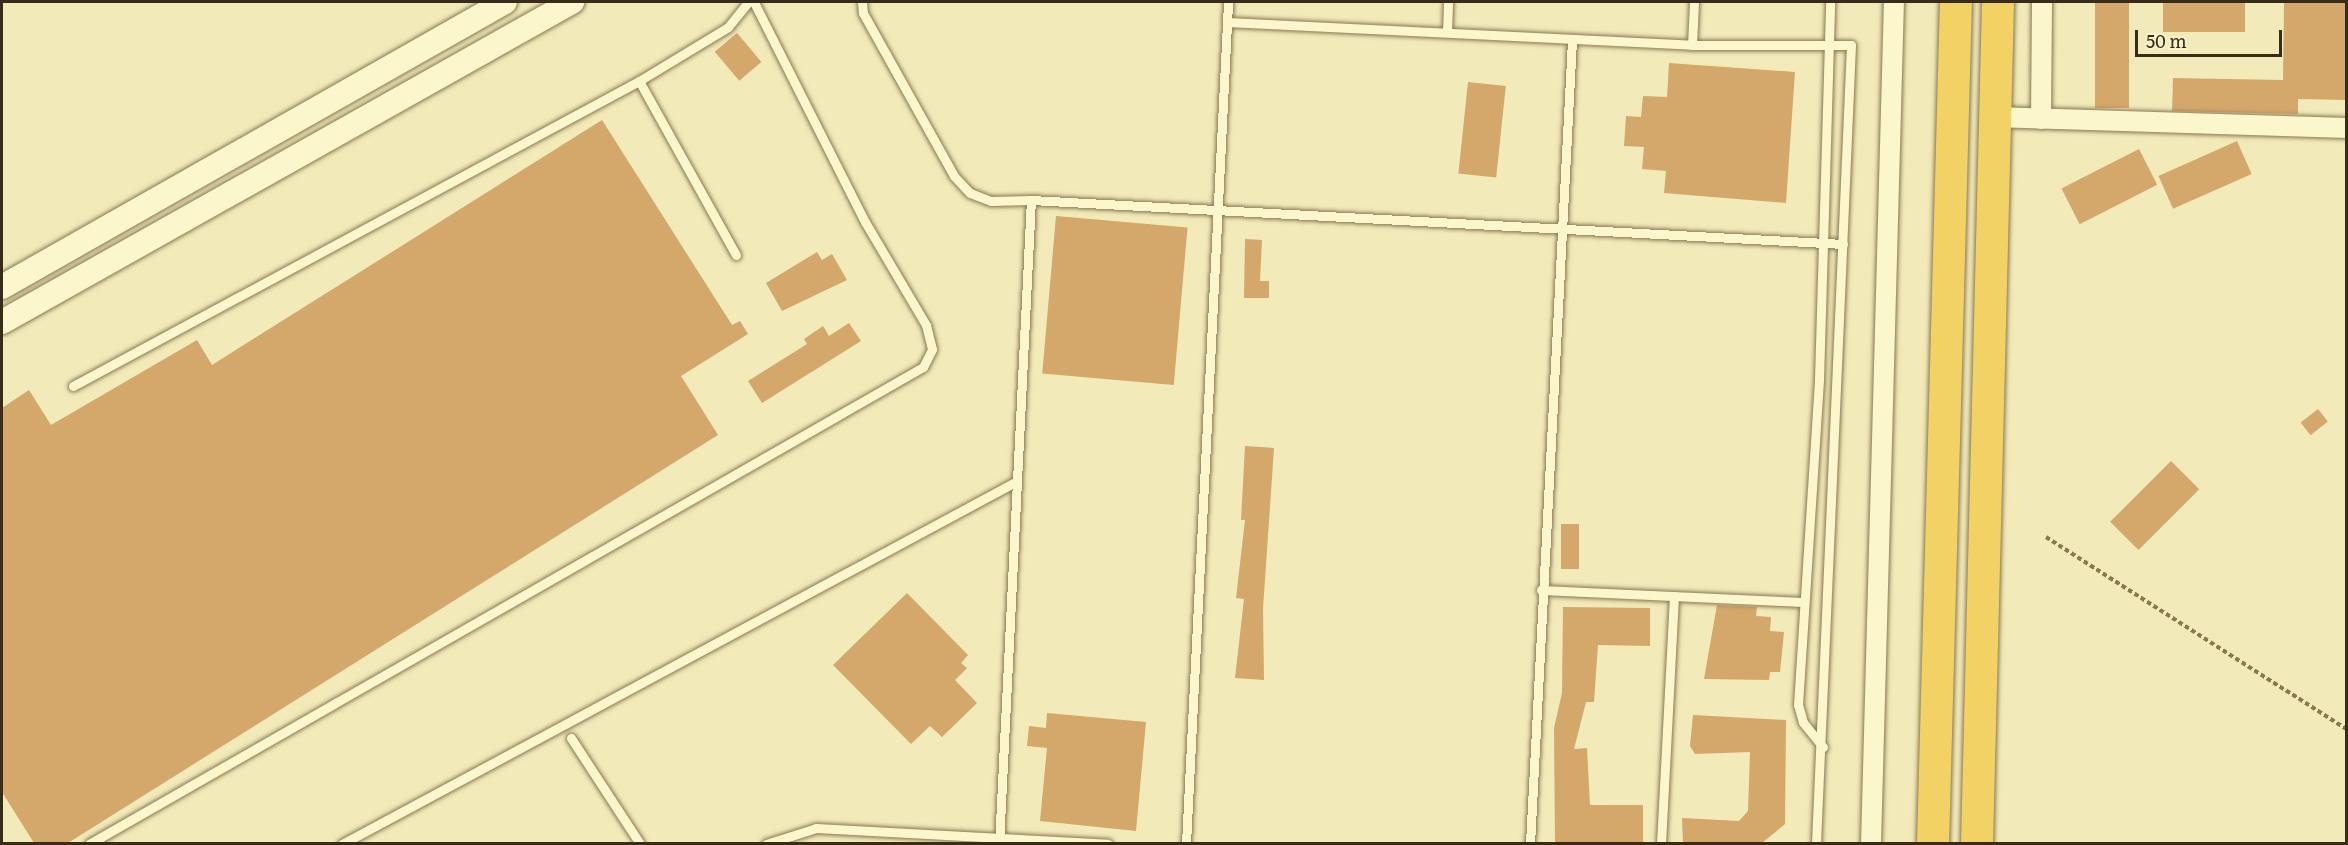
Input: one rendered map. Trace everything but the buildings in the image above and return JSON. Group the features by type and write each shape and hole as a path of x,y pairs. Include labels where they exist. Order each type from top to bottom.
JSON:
{"highway":[{"path":"1934,843 1956,2"},
{"path":"1977,843 1998,2"}],"street":[{"path":"2,287 505,2"},
{"path":"2,322 572,2"},
{"path":"1871,843 1894,2"},
{"path":"2041,119 2042,2"},
{"path":"1995,117 2346,128"}],"lane":[{"path":"73,386 639,81 728,27 748,2"},
{"path":"89,843 923,367 932,349 926,326 866,222 754,2"},
{"path":"862,2 863,13 954,176 970,193 991,201 1031,200 1844,244"},
{"path":"1186,843 1228,2"},
{"path":"1447,32 1448,2"},
{"path":"1692,45 1694,2"},
{"path":"1823,747 1803,722 1798,705 1822,243 1826,47 1830,2"},
{"path":"1227,21 1692,45 1826,47 1851,45 1823,747 1816,843"},
{"path":"1530,843 1541,590 1572,39"},
{"path":"639,81 736,255"},
{"path":"999,840 1031,200"},
{"path":"342,843 1017,481"},
{"path":"1541,590 1804,602"},
{"path":"1660,843 1674,596"},
{"path":"571,738 640,843"},
{"path":"766,843 816,828 999,840 1108,843"}],"path":[{"path":"2046,537 2346,729"}]}
